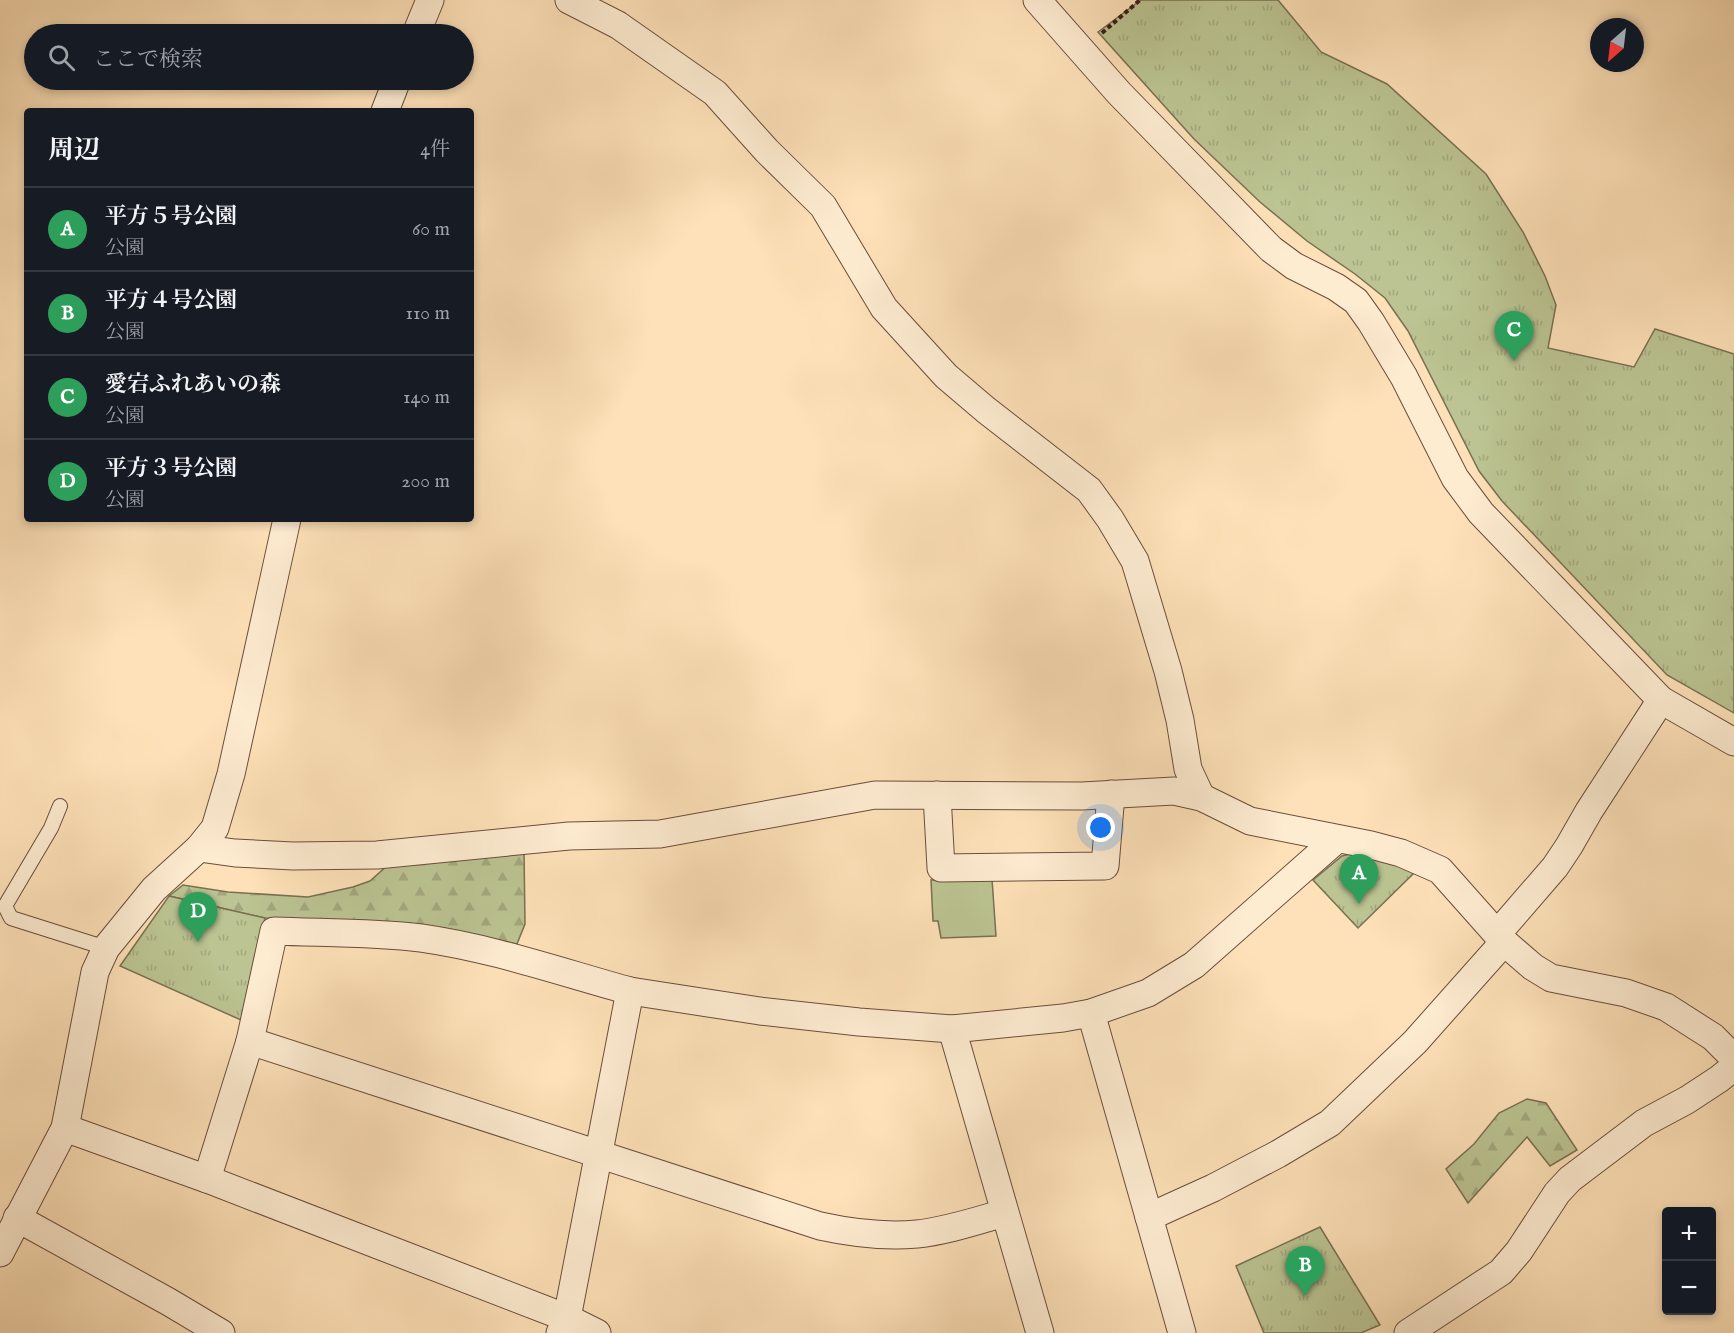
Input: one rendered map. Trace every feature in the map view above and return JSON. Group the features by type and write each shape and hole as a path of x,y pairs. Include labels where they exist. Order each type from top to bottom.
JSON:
{"street":[{"path":"569,0 618,25 715,93 767,151 823,206 884,308 946,376 1089,490 1110,519 1135,561 1168,671 1180,720 1188,769 1201,798"},
{"path":"1037,0 1119,93 1271,249 1294,266 1336,287 1356,301 1404,377 1455,478 1481,513 1660,700 1734,742"},
{"path":"420,24 428,1"},
{"path":"386,108 393,90"},
{"path":"0,1253 65,1128 95,972 106,948 154,889 199,848 215,828 231,774 286,522"},
{"path":"1149,1216 1213,1188 1278,1154 1330,1123 1415,1042 1560,860 1588,811 1660,700"},
{"path":"199,848 235,854 282,856 377,855 569,836 660,834 875,795 1082,796 1174,791 1201,798 1250,821 1371,845 1401,853 1440,870 1500,938 1533,967 1551,978 1626,993 1666,1007 1713,1037 1734,1058"},
{"path":"937,795 941,868 1105,866 1111,794"},
{"path":"207,1179 250,1041 274,931 378,935 430,940 512,957 630,991 760,1011 952,1029 1064,1018 1091,1013 1148,993 1194,965 1337,839"},
{"path":"563,1325 599,1156 630,991"},
{"path":"1091,1013 1182,1333"},
{"path":"952,1029 1040,1333"},
{"path":"250,1041 789,1218 820,1226 854,1233 920,1234 1004,1214"},
{"path":"1408,1333 1501,1272 1519,1251 1557,1193 1570,1179 1644,1123 1687,1100 1734,1067"},
{"path":"65,1128 207,1179 563,1325 597,1333"},
{"path":"17,1218 170,1302 221,1333"}],"lane":[{"path":"60,806 51,828 5,906 11,918 106,948"}],"path":[{"path":"1081,52 1140,0"}],"green space":[{"path":"1141,0 1278,0 1321,52 1387,84 1486,174 1523,232 1545,276 1556,305 1548,348 1634,367 1655,329 1734,354 1734,713 1667,675 1502,501 1479,471 1408,331 1385,298 1307,241 1260,202 1194,139 1098,32"},
{"path":"524,850 525,924 517,944 444,928 402,923 265,918 169,896 183,885 228,892 308,897 370,881 389,864"},
{"path":"1357,852 1417,870 1358,928 1313,880 1342,856"},
{"path":"992,879 996,936 941,938 938,921 933,921 931,880"},
{"path":"169,896 265,918 241,1020 120,966"},
{"path":"1527,1099 1546,1103 1577,1150 1550,1166 1527,1137 1468,1203 1446,1169 1474,1144 1499,1113"},
{"path":"1320,1227 1380,1325 1361,1333 1264,1333 1236,1266"}],"place":[{"name":"愛宕ふれあいの森","path":"1514,361"},
{"name":"平方５号公園","path":"1359,904"},
{"name":"平方３号公園","path":"198,942"},
{"name":"平方４号公園","path":"1305,1296"}]}
